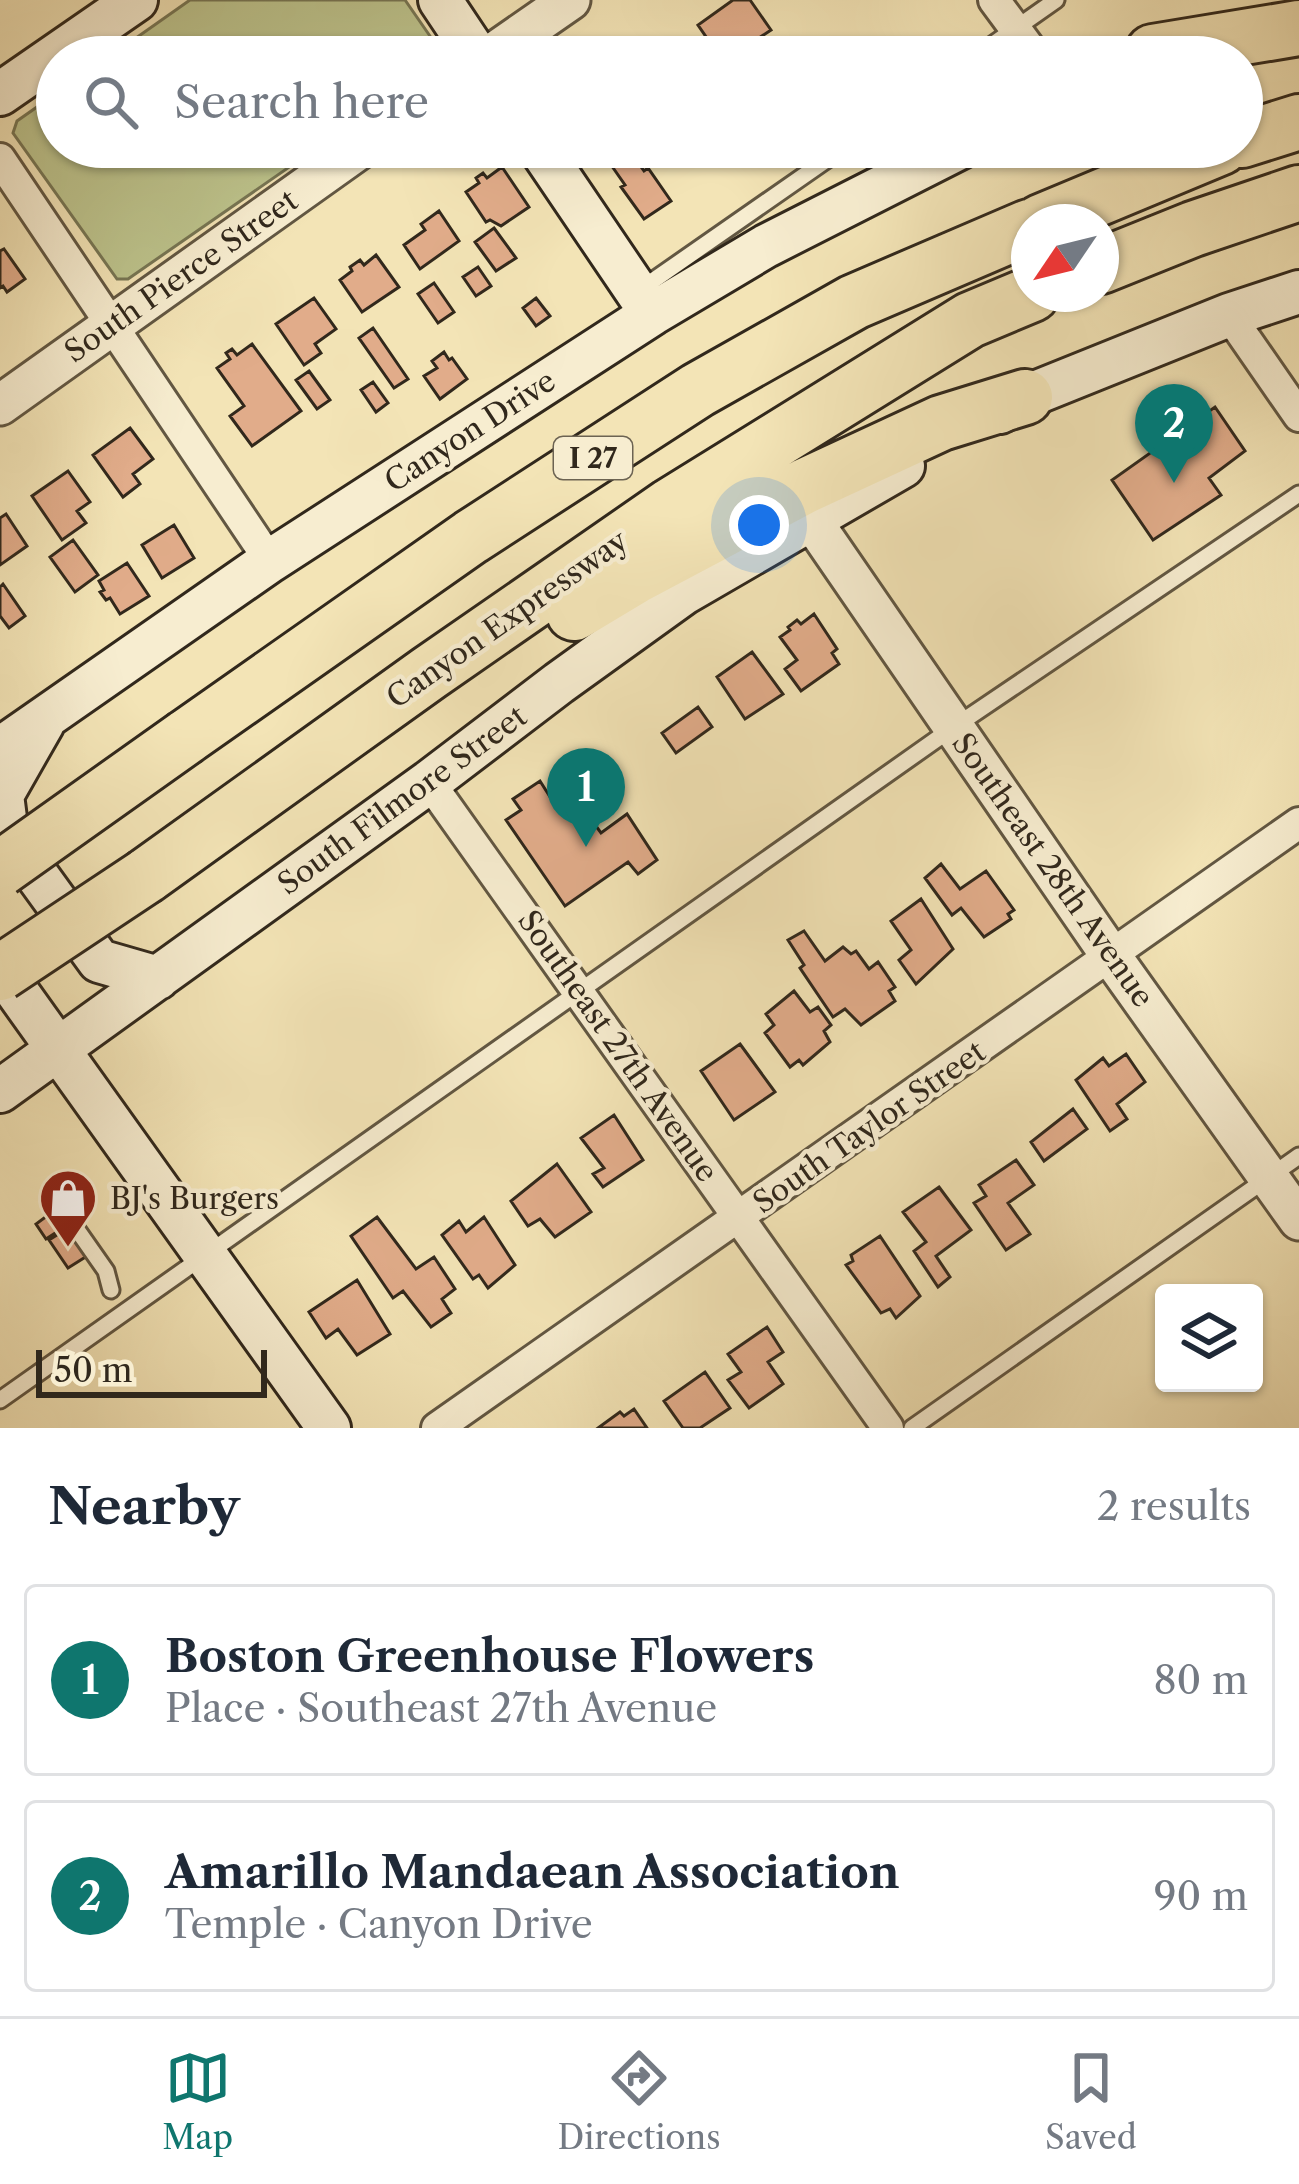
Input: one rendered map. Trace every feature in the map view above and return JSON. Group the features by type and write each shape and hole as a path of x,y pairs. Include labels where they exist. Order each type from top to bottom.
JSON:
{"highway":[{"path":"1253,36 1299,28"},
{"path":"1263,133 1299,122"},
{"path":"1084,204 1171,168"},
{"path":"1119,259 1299,193"},
{"name":"I 27","path":"0,869 471,537 698,390 854,302 1011,235"},
{"name":"Canyon Expressway","path":"0,971 228,818 670,506 970,320 1011,303"},
{"path":"429,673 520,646 652,567 806,486 941,423 1025,397"}],"main road":[{"path":"84,36 136,0"},
{"path":"440,0 464,36"},
{"path":"1206,36 1299,7"},
{"path":"0,94 36,69"},
{"path":"553,168 645,303"},
{"name":"Canyon Drive","path":"0,749 645,303 920,168"},
{"path":"810,518 1025,397 1228,314 1299,292"},
{"name":"South Filmore Street","path":"0,1090 684,593 810,518"},
{"path":"47,717 2,795 7,834 99,961 158,978"},
{"path":"0,971 329,1428"}],"street":[{"path":"518,36 570,0"},
{"path":"994,0 1020,36"},
{"path":"0,159 270,561"},
{"name":"South Pierce Street","path":"0,405 333,168"},
{"path":"1228,314 1299,416"},
{"name":"Southeast 28th Avenue","path":"810,518 1111,956 1284,1167 1299,1220"},
{"name":"Southeast 27th Avenue","path":"429,782 888,1428"},
{"name":"South Taylor Street","path":"437,1428 1299,823"}],"lane":[{"path":"1005,36 1056,0"},
{"path":"645,303 818,168"},
{"path":"0,1400 954,727 1299,494"},
{"path":"912,1428 1284,1167"},
{"path":"65,1182 64,1211 106,1271 110,1290"}],"green space":[{"path":"190,0 405,0 430,36 139,36"},
{"path":"36,108 36,165 13,133 17,121"},
{"path":"38,168 288,168 128,279 117,279"}],"building":[{"path":"733,0 750,0 771,30 762,36 706,36 698,25"},
{"path":"503,168 529,207 501,226 486,222 466,192 479,183 476,178 483,173 487,178"},
{"path":"613,168 648,168 671,201 644,219 621,187 625,185"},
{"path":"439,211 459,241 420,269 404,245 425,230 421,224"},
{"path":"494,228 516,258 496,271 475,242"},
{"path":"4,249 25,279 7,292 0,288 0,251"},
{"path":"376,255 399,287 362,312 340,280 360,260 364,265"},
{"path":"478,267 491,286 476,296 463,277"},
{"path":"434,283 454,312 438,323 418,294"},
{"path":"314,298 336,329 315,344 321,353 304,365 276,324"},
{"path":"536,298 550,316 536,326 523,308"},
{"path":"373,328 408,379 394,388 359,338"},
{"path":"252,344 301,411 252,446 230,416 244,406 217,368 230,359 226,353 232,349 237,355"},
{"path":"444,352 467,379 440,399 424,376 437,368 432,361"},
{"path":"309,371 330,400 317,409 296,380"},
{"path":"373,382 388,403 376,412 361,390"},
{"path":"1215,407 1245,451 1209,478 1221,495 1153,540 1112,480"},
{"path":"130,428 153,459 133,474 140,484 123,497 93,455"},
{"path":"68,471 90,502 77,511 86,523 62,540 32,496"},
{"path":"6,514 27,546 0,565 0,518"},
{"path":"174,525 194,558 162,578 142,545"},
{"path":"73,540 98,575 75,592 50,557"},
{"path":"127,563 149,596 120,614 100,592 104,590 99,581"},
{"path":"3,584 25,616 9,628 0,616"},
{"path":"814,614 837,649 832,653 839,664 801,691 785,669 797,660 780,637 797,620 801,624"},
{"path":"752,652 783,694 745,719 717,677"},
{"path":"698,707 712,727 676,753 662,733"},
{"path":"540,781 552,800 566,792 580,815 585,811 601,833 627,814 657,860 638,874 628,862 565,906 506,820 521,810 513,799"},
{"path":"941,864 960,889 986,871 1014,910 1008,914 1011,919 984,937 961,908 952,915 925,878"},
{"path":"921,899 953,949 916,984 899,960 911,950 891,921"},
{"path":"804,931 825,961 843,947 851,954 856,951 869,969 878,962 895,987 889,991 895,1001 861,1025 845,1009 833,1017 800,968 804,965 788,940"},
{"path":"794,991 810,1012 818,1007 831,1025 824,1031 830,1042 803,1065 799,1060 790,1067 765,1033 774,1025 766,1014"},
{"path":"740,1044 775,1092 734,1120 701,1071"},
{"path":"1126,1054 1145,1082 1117,1104 1127,1119 1110,1131 1076,1080 1103,1058 1109,1066"},
{"path":"1073,1109 1087,1129 1044,1161 1031,1142"},
{"path":"614,1115 643,1160 603,1187 593,1174 604,1168 581,1138"},
{"path":"1016,1160 1034,1185 1008,1203 1030,1234 1006,1250 974,1203 986,1196 979,1185"},
{"path":"557,1164 591,1212 555,1237 540,1219 528,1226 511,1201"},
{"path":"939,1187 971,1230 936,1256 950,1277 938,1287 914,1251 926,1242 903,1212"},
{"path":"55,1210 66,1226 46,1239 36,1224"},
{"path":"377,1217 416,1269 434,1257 455,1289 442,1299 451,1313 431,1327 403,1291 393,1298 351,1236"},
{"path":"484,1217 515,1265 488,1288 479,1275 473,1279 442,1235 459,1221 466,1232"},
{"path":"68,1228 87,1256 68,1268 49,1240"},
{"path":"880,1236 920,1296 896,1318 890,1309 881,1313 846,1265 853,1261 851,1255"},
{"path":"357,1280 390,1334 357,1355 338,1329 326,1338 309,1312"},
{"path":"767,1327 783,1352 768,1362 783,1384 749,1408 728,1380 741,1372 728,1354"},
{"path":"705,1372 730,1408 700,1428 683,1428 664,1401"},
{"path":"634,1409 647,1428 598,1428 620,1412 624,1416"}],"place":[{"name":"Amarillo Mandaean Association","path":"1174,483"},
{"name":"Boston Greenhouse Flowers","path":"586,847"},
{"name":"BJ's Burgers","path":"68,1249"}]}
